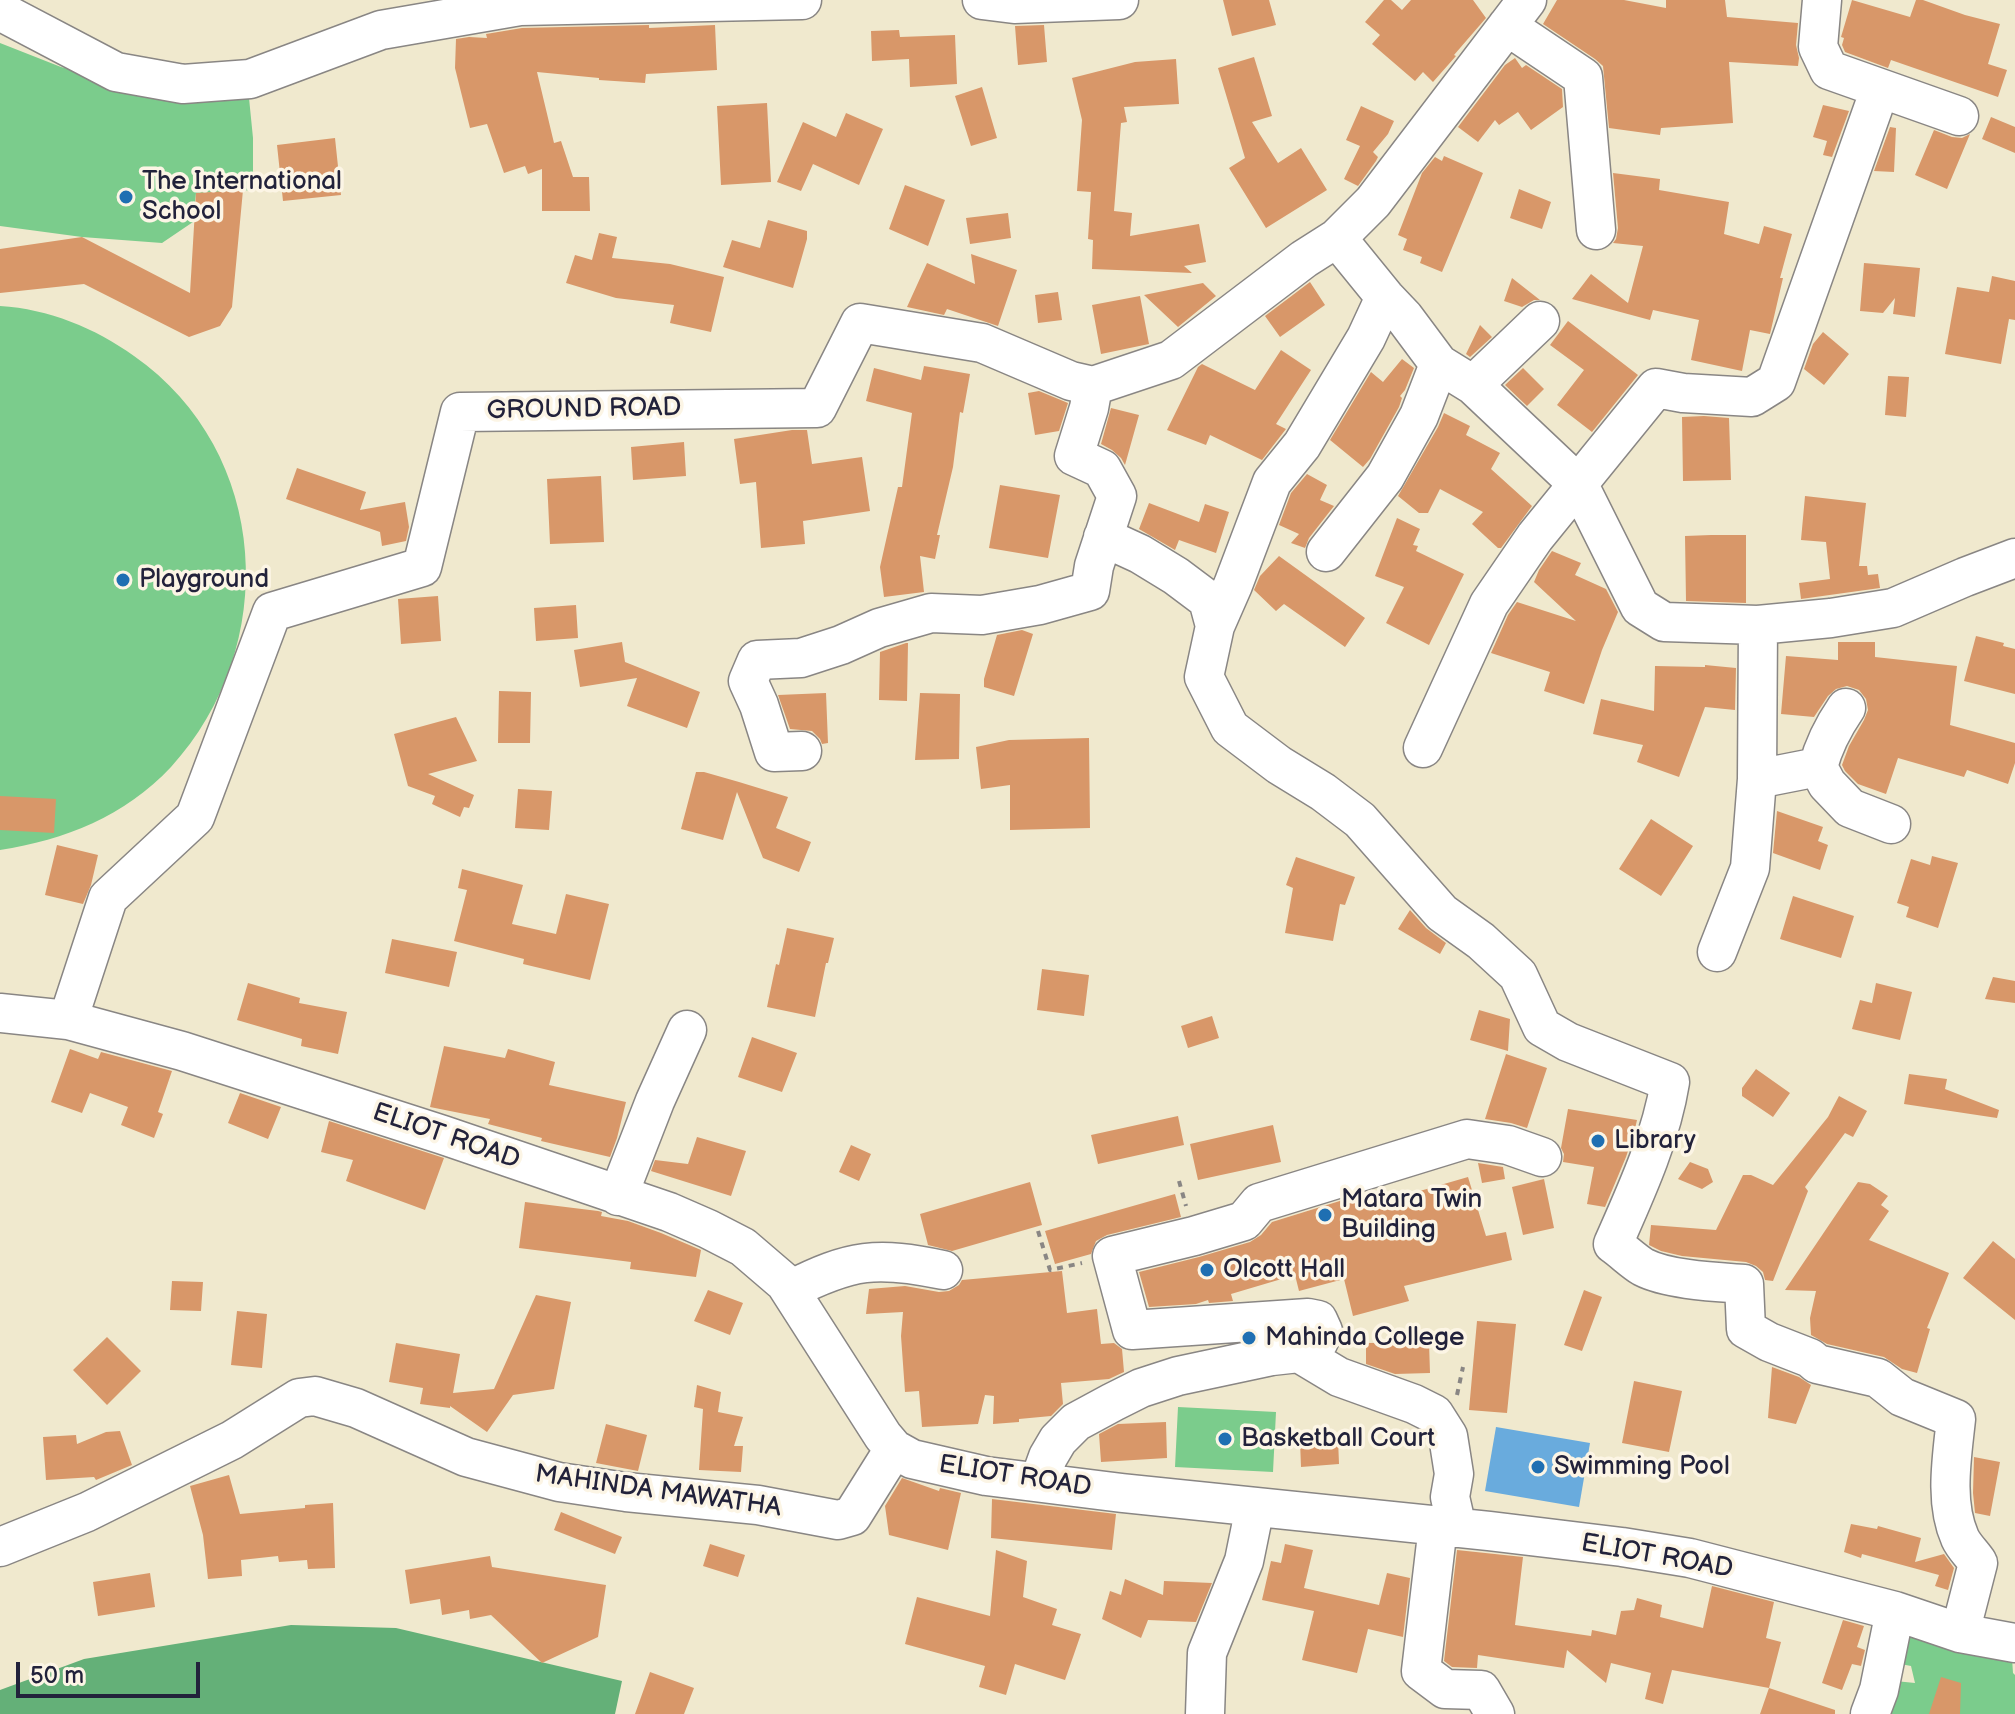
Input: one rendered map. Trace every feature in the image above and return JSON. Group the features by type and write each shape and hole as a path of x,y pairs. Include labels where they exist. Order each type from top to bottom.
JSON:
{"street":[{"path":"0,11 116,72 183,84 250,79 381,30 520,6 802,0"},
{"path":"982,0 1014,4 1119,0"},
{"path":"1822,0 1818,47 1829,70 1959,116"},
{"path":"802,751 774,752 748,681 757,660 801,658 879,628 931,613 982,615 1040,605 1090,591 1094,566 1117,496 1102,469 1074,456 1093,386 1171,360 1304,259 1337,238 1373,202 1517,13 1583,77 1596,230"},
{"path":"1423,748 1489,604 1535,537 1656,388 1683,393 1752,397 1776,382 1880,89"},
{"path":"1337,238 1439,364 1473,385 1579,485 1640,607 1664,622 1758,625 1893,608 2015,558"},
{"path":"1385,297 1366,338 1302,445 1272,482 1215,626 1204,677 1230,728 1360,820 1442,913 1481,941 1518,975 1542,1027 1568,1042 1670,1082 1667,1105 1639,1185 1613,1244 1644,1267 1661,1273 1703,1281 1744,1284 1746,1329 1817,1364 1878,1378 1902,1397 1956,1419 1951,1484 1953,1515 1961,1540 1978,1563 1960,1633"},
{"path":"1473,385 1540,321"},
{"name":"GROUND ROAD","path":"68,1020 108,898 195,817 272,612 422,567 460,412 817,408 860,323 982,343 1071,381 1093,386"},
{"path":"1326,552 1385,477 1419,416 1439,364"},
{"path":"1103,537 1164,568 1208,600 1215,626"},
{"path":"1717,952 1750,868 1757,779 1758,625"},
{"path":"1846,708 1823,746 1818,767 1827,784 1850,808 1891,824"},
{"path":"1757,779 1818,767"},
{"name":"ELIOT ROAD","path":"0,1013 68,1020 182,1051 443,1135 708,1229 743,1247 785,1283 883,1436 894,1449 912,1459 986,1476 1622,1547 1690,1558 1895,1611 1960,1633 2015,1643"},
{"path":"618,1196 687,1030"},
{"path":"1039,1482 1058,1440 1076,1422 1141,1388 1178,1376 1299,1353 1314,1349 1320,1342 1323,1331 1318,1320 1308,1318 1132,1330 1112,1256 1244,1221 1259,1203 1467,1139 1508,1145 1542,1157"},
{"path":"790,1290 832,1271 871,1261 892,1261 943,1270"},
{"path":"1299,1353 1339,1377 1434,1414 1448,1436 1454,1474 1448,1527 1421,1671 1445,1689 1481,1690 1495,1714"},
{"name":"MAHINDA MAWATHA","path":"0,1547 87,1512 232,1440 299,1398 315,1396 356,1408 466,1457 559,1482 758,1505 838,1520 852,1516 894,1449"},
{"path":"1205,1714 1207,1653 1244,1561 1255,1507"},
{"path":"1870,1714 1879,1690 1895,1611"}],"path":[{"path":"1038,1231 1050,1270 1112,1256"}],"green space":[{"path":"0,43 61,67 114,81 248,88 253,138 253,190 196,193 193,222 162,243 0,226"},
{"name":"Playground","path":"0,306 54,316 104,337 134,356 179,396 213,444 235,497 245,552 244,610 231,666 207,719 171,767 134,799 93,823 48,840 0,850"},
{"name":"Basketball Court","path":"1178,1407 1276,1412 1273,1472 1175,1467"},
{"path":"1900,1621 2011,1643 2015,1714 1874,1714 1895,1681 1915,1683 1911,1666 1890,1662"},
{"path":"291,1625 396,1628 622,1681 615,1714 0,1714 0,1690 84,1659"}],"water":[{"name":"Swimming Pool","path":"1496,1427 1590,1443 1579,1507 1485,1491"}],"building":[{"path":"1223,0 1269,0 1276,25 1232,36"},
{"path":"1384,0 1391,0 1402,10 1411,0 1473,0 1486,18 1433,82 1423,72 1415,81 1372,44 1380,35 1365,22"},
{"path":"1557,0 1624,0 1666,8 1666,0 1725,0 1727,17 1798,23 1798,66 1729,62 1733,123 1661,128 1660,135 1609,128 1603,66 1543,24"},
{"path":"1852,0 1910,17 1916,0 1923,0 2000,24 1988,64 2007,70 1998,97 1891,60 1888,68 1845,52 1842,45 1844,38 1841,37"},
{"path":"649,25 649,28 715,25 717,70 646,74 645,83 537,72 554,143 561,141 573,177 589,177 590,211 542,211 542,169 528,174 525,166 504,173 487,124 470,128 455,68 456,39 487,38 486,34 522,28"},
{"path":"1044,25 1047,62 1018,65 1015,26"},
{"path":"899,30 900,37 955,35 957,84 910,87 909,59 872,61 871,31"},
{"path":"1254,57 1272,116 1252,122 1278,163 1301,148 1327,190 1266,228 1229,168 1245,158 1218,68"},
{"path":"1515,58 1522,68 1526,65 1562,89 1563,107 1531,130 1518,112 1499,125 1495,120 1478,142 1458,127 1505,65"},
{"path":"1176,59 1179,104 1124,107 1127,122 1121,123 1114,211 1132,213 1130,236 1199,224 1206,262 1184,266 1192,273 1092,269 1093,240 1088,239 1091,192 1077,191 1082,120 1072,78 1135,62"},
{"path":"982,87 997,138 971,146 955,96"},
{"path":"767,103 771,182 721,185 717,106"},
{"path":"1823,105 1849,111 1832,157 1823,155 1827,141 1813,137"},
{"path":"1361,106 1394,121 1373,152 1378,157 1376,161 1358,186 1344,179 1360,146 1346,140"},
{"path":"846,113 883,129 859,185 813,164 801,191 777,182 803,122 836,137"},
{"path":"1991,117 2015,127 2015,153 1982,139"},
{"path":"1890,127 1896,128 1894,172 1874,171"},
{"path":"1934,130 1952,137 1962,138 1970,134 1947,189 1915,175"},
{"path":"335,138 341,195 283,201 277,145"},
{"path":"1444,156 1483,173 1442,272 1420,263 1422,257 1403,250 1407,239 1398,235 1422,173 1435,157 1442,161"},
{"path":"1613,173 1660,179 1659,190 1729,202 1724,234 1759,244 1764,226 1792,234 1770,334 1750,330 1742,371 1691,360 1699,320 1653,310 1650,320 1572,299 1591,274 1628,303 1643,246 1613,243 1618,228"},
{"path":"905,185 945,200 928,246 889,229"},
{"path":"1519,189 1551,202 1542,229 1510,218"},
{"path":"243,190 232,307 220,326 189,337 84,284 0,293 0,249 82,237 190,293 196,193"},
{"path":"1008,213 1011,238 970,244 966,218"},
{"path":"768,220 807,231 793,288 723,267 732,240 760,248"},
{"path":"599,233 617,237 612,258 670,264 724,277 711,332 670,323 674,305 616,298 566,283 575,255 592,260"},
{"path":"971,254 1017,270 998,326 947,309 944,315 907,307 927,263 975,284"},
{"path":"1864,263 1920,268 1915,317 1893,314 1895,298 1883,313 1860,311"},
{"path":"1992,276 2015,281 2015,320 2009,319 2001,364 1945,354 1957,287 1989,292"},
{"path":"1512,278 1540,300 1522,307 1504,301"},
{"path":"1310,282 1325,305 1280,337 1265,316"},
{"path":"1203,283 1216,296 1178,327 1144,295"},
{"path":"1058,292 1062,320 1038,323 1035,295"},
{"path":"1140,296 1149,344 1101,354 1092,305"},
{"path":"1568,321 1638,375 1592,432 1557,405 1584,370 1550,345"},
{"path":"1480,325 1492,337 1470,357 1466,354"},
{"path":"1823,332 1849,354 1824,385 1804,369 1813,344"},
{"path":"1281,350 1311,370 1276,424 1286,429 1262,460 1210,435 1206,445 1167,430 1202,364 1255,390"},
{"path":"1402,359 1414,368 1400,396 1399,407 1363,467 1330,440 1371,372 1383,382"},
{"path":"924,366 970,374 963,413 960,412 935,559 920,556 924,592 884,597 880,567 898,487 902,487 912,413 866,401 874,368 921,380"},
{"path":"1523,368 1544,389 1527,406 1505,385"},
{"path":"1888,376 1909,377 1906,417 1885,415"},
{"path":"1039,391 1068,403 1059,431 1035,435 1028,393"},
{"path":"1111,408 1139,415 1125,465 1112,450 1101,444"},
{"path":"1444,413 1470,426 1466,435 1500,453 1491,469 1532,506 1501,548 1472,524 1483,512 1440,489 1428,513 1419,513 1398,496"},
{"path":"1682,417 1729,418 1731,480 1683,481"},
{"path":"807,430 812,464 862,457 870,511 803,521 805,544 761,548 756,482 740,484 734,439"},
{"path":"684,442 686,476 633,480 631,447"},
{"path":"297,468 366,492 360,510 405,502 409,527 406,541 382,546 380,532 286,499"},
{"path":"1307,474 1327,485 1320,500 1334,506 1305,548 1291,543 1299,534 1279,525 1291,493"},
{"path":"601,476 604,542 550,544 547,479"},
{"path":"1000,485 1060,495 1048,558 989,548"},
{"path":"1805,496 1866,503 1859,566 1867,566 1868,575 1878,574 1880,588 1801,599 1799,583 1830,579 1826,542 1801,540"},
{"path":"1149,503 1199,522 1205,504 1229,512 1216,553 1179,540 1175,550 1139,529"},
{"path":"1397,518 1420,529 1413,545 1418,546 1416,551 1464,574 1429,645 1386,623 1404,587 1375,576"},
{"path":"1746,535 1746,603 1686,601 1685,536"},
{"path":"1552,551 1581,563 1575,575 1606,589 1618,612 1584,704 1544,691 1550,672 1491,653 1517,602 1576,621 1534,582"},
{"path":"1279,556 1365,618 1345,647 1284,604 1276,611 1254,590 1260,576"},
{"path":"438,596 441,641 401,644 398,599"},
{"path":"576,605 578,638 536,641 534,608"},
{"path":"1022,630 1033,634 1014,696 984,687 997,635"},
{"path":"1976,636 2015,649 2015,694 1964,681"},
{"path":"622,642 625,662 700,692 687,728 627,706 637,678 580,687 574,650"},
{"path":"1838,642 1875,642 1875,657 1957,666 1950,725 2015,743 2015,763 2008,784 1967,770 1964,777 1898,758 1886,794 1858,784 1842,765 1868,710 1866,699 1859,690 1847,686 1836,689 1814,717 1781,714 1786,656 1838,660"},
{"path":"906,643 907,701 879,700 880,652"},
{"path":"1655,666 1736,668 1735,710 1705,707 1679,777 1637,762 1643,745 1593,734 1601,699 1654,711"},
{"path":"499,691 531,692 530,743 498,743"},
{"path":"826,693 828,743 822,744 812,731 790,729 778,695"},
{"path":"920,693 960,694 959,759 915,760"},
{"path":"456,717 477,761 428,774 474,795 469,808 464,807 460,817 432,804 435,796 408,786 394,734"},
{"path":"1089,738 1090,828 1010,830 1010,785 981,789 976,747 1009,740"},
{"path":"696,772 788,797 776,828 811,842 799,872 763,858 737,792 723,840 681,829"},
{"path":"518,789 552,791 549,830 515,828"},
{"path":"0,796 56,799 54,833 0,830"},
{"path":"1777,811 1823,827 1818,841 1828,845 1820,870 1773,853"},
{"path":"1651,819 1693,846 1661,896 1619,869"},
{"path":"57,845 98,855 83,904 45,895"},
{"path":"1932,856 1958,863 1938,928 1906,917 1909,907 1897,903 1911,859 1930,865"},
{"path":"1296,857 1355,877 1345,905 1340,904 1333,941 1285,933 1293,888 1286,885"},
{"path":"462,869 523,885 512,924 556,934 566,894 609,904 590,980 523,964 524,959 454,941 467,890 458,888"},
{"path":"1793,896 1854,916 1841,958 1780,939"},
{"path":"1410,910 1426,928 1446,943 1440,954 1398,929"},
{"path":"787,928 834,938 815,1017 767,1007"},
{"path":"392,939 457,952 449,987 385,973"},
{"path":"1042,969 1089,975 1084,1016 1037,1010"},
{"path":"1993,977 2015,981 2015,1003 1985,999"},
{"path":"248,983 300,998 299,1003 347,1012 338,1054 301,1046 302,1039 237,1020"},
{"path":"1876,983 1912,992 1900,1040 1852,1029 1860,1000 1872,1003"},
{"path":"1479,1010 1510,1019 1508,1051 1470,1040"},
{"path":"1212,1016 1219,1038 1188,1048 1181,1026"},
{"path":"752,1037 797,1053 782,1092 738,1077"},
{"path":"444,1046 505,1058 508,1049 555,1062 549,1085 626,1102 610,1157 541,1141 542,1138 488,1124 490,1119 430,1107"},
{"path":"70,1049 98,1059 101,1052 172,1071 158,1112 163,1114 154,1138 121,1125 128,1107 90,1093 82,1113 51,1102"},
{"path":"1506,1054 1547,1068 1527,1128 1485,1119"},
{"path":"1756,1069 1790,1093 1773,1117 1742,1096 1742,1088"},
{"path":"1909,1074 1947,1079 1945,1089 1999,1110 1997,1118 1904,1104"},
{"path":"240,1093 281,1107 268,1139 228,1123"},
{"path":"1839,1096 1867,1111 1853,1137 1845,1133 1805,1187 1808,1191 1773,1281 1765,1280 1763,1272 1746,1262 1682,1256 1649,1245 1651,1225 1716,1230 1743,1175 1751,1175 1773,1185 1828,1117"},
{"name":"Library","path":"1568,1109 1637,1120 1626,1157 1605,1207 1587,1204 1594,1167 1563,1162 1561,1148"},
{"path":"1178,1116 1184,1145 1098,1164 1091,1135"},
{"path":"329,1121 444,1158 425,1210 346,1181 353,1160 321,1152"},
{"path":"1273,1125 1281,1162 1198,1180 1190,1144"},
{"path":"697,1137 746,1151 731,1196 651,1171 655,1160 688,1164"},
{"path":"851,1145 871,1154 859,1181 839,1172"},
{"path":"1690,1162 1708,1169 1713,1182 1702,1189 1678,1179"},
{"path":"1478,1163 1503,1167 1505,1179 1482,1183"},
{"path":"1468,1177 1486,1236 1506,1232 1512,1260 1404,1286 1409,1301 1353,1316 1344,1279 1299,1291 1295,1275 1231,1294 1233,1301 1209,1303 1208,1300 1196,1304 1149,1307 1139,1272 1250,1242 1272,1222 1372,1191 1375,1204"},
{"path":"1544,1179 1554,1228 1523,1235 1512,1187"},
{"path":"1030,1182 1042,1225 952,1251 928,1245 920,1214"},
{"path":"1858,1182 1870,1184 1888,1196 1881,1205 1889,1211 1869,1240 1949,1273 1927,1328 1930,1329 1917,1373 1902,1369 1884,1357 1827,1344 1811,1335 1810,1318 1816,1291 1785,1290"},
{"path":"1175,1194 1181,1217 1107,1235 1096,1241 1091,1254 1055,1264 1045,1231"},
{"path":"525,1202 602,1212 601,1216 628,1221 701,1250 696,1277 630,1269 631,1262 519,1248"},
{"path":"1993,1241 2015,1259 2015,1320 1963,1278"},
{"path":"1062,1271 1067,1313 1097,1309 1101,1344 1114,1343 1122,1349 1124,1372 1109,1379 1061,1383 1063,1404 1051,1416 993,1424 994,1396 985,1395 978,1424 922,1427 919,1391 905,1392 901,1336 903,1312 866,1314 869,1289 905,1286 939,1292 949,1291 962,1280"},
{"path":"172,1281 203,1282 201,1311 170,1310"},
{"path":"708,1290 743,1303 730,1335 694,1321"},
{"path":"1584,1290 1602,1297 1582,1351 1564,1345"},
{"path":"536,1295 571,1302 554,1389 513,1395 487,1432 450,1406 420,1404 423,1388 389,1382 396,1343 460,1354 453,1393 494,1389"},
{"path":"237,1311 267,1314 262,1368 231,1365"},
{"path":"1477,1321 1516,1324 1507,1413 1469,1410"},
{"path":"107,1337 141,1371 107,1405 73,1370"},
{"path":"1429,1342 1430,1373 1395,1374 1366,1364 1366,1343"},
{"path":"1772,1367 1811,1385 1796,1424 1768,1418"},
{"path":"1634,1381 1682,1391 1669,1452 1622,1443"},
{"path":"697,1385 721,1392 718,1412 743,1417 734,1446 743,1446 741,1472 699,1470 703,1409 694,1407"},
{"path":"1166,1422 1167,1458 1101,1462 1099,1434 1118,1424"},
{"path":"606,1424 647,1435 638,1471 596,1463"},
{"path":"120,1431 132,1465 96,1480 94,1477 46,1480 43,1437 76,1435 77,1444 106,1432"},
{"path":"1338,1439 1339,1464 1301,1467 1300,1441"},
{"path":"1974,1457 2000,1462 1990,1516 1975,1513"},
{"path":"229,1475 240,1514 333,1503 335,1568 308,1569 307,1560 279,1562 278,1556 241,1560 242,1576 208,1579 203,1535 190,1486"},
{"path":"902,1478 939,1491 940,1488 961,1493 948,1550 889,1535 885,1506"},
{"path":"992,1499 1116,1514 1112,1550 991,1538"},
{"path":"561,1512 622,1537 615,1554 554,1530"},
{"path":"1851,1524 1877,1529 1878,1526 1921,1538 1915,1562 1944,1554 1954,1568 1948,1590 1935,1586 1939,1575 1844,1552"},
{"path":"710,1544 745,1555 738,1577 703,1566"},
{"path":"1285,1544 1313,1550 1304,1588 1379,1605 1387,1573 1410,1578 1403,1637 1368,1629 1357,1673 1302,1660 1314,1611 1262,1600 1271,1561 1281,1563"},
{"path":"996,1550 1027,1561 1023,1597 1057,1609 1052,1625 1081,1634 1065,1680 1015,1664 1006,1695 979,1687 985,1666 905,1644 917,1597 990,1616"},
{"path":"1457,1550 1523,1557 1515,1625 1591,1636 1592,1630 1616,1635 1621,1611 1634,1610 1637,1598 1662,1605 1660,1617 1703,1628 1712,1586 1774,1602 1766,1638 1781,1642 1769,1688 1672,1670 1663,1704 1645,1699 1651,1673 1611,1663 1606,1683 1567,1650 1564,1668 1478,1655 1477,1668 1452,1667 1444,1661"},
{"path":"490,1556 492,1567 606,1585 598,1637 542,1663 491,1615 470,1619 469,1610 442,1615 440,1599 410,1604 405,1570"},
{"path":"150,1573 155,1607 98,1616 93,1582"},
{"path":"1125,1579 1163,1595 1164,1581 1212,1583 1196,1622 1148,1620 1141,1638 1102,1619 1110,1591 1121,1595"},
{"path":"1843,1620 1864,1626 1857,1647 1865,1650 1861,1666 1852,1664 1842,1690 1822,1683"},
{"path":"650,1672 694,1688 684,1714 635,1714"},
{"path":"1941,1677 1961,1683 1960,1714 1929,1714"},
{"path":"1769,1688 1835,1710 1835,1714 1760,1714"}],"place":[{"name":"The International School","path":"126,197"},
{"name":"Playground","path":"123,580"},
{"name":"Library","path":"1598,1141"},
{"name":"Matara Twin Building","path":"1325,1215"},
{"name":"Olcott Hall","path":"1207,1270"},
{"name":"Mahinda College","path":"1249,1338"},
{"name":"Basketball Court","path":"1225,1439"},
{"name":"Swimming Pool","path":"1538,1467"}]}
